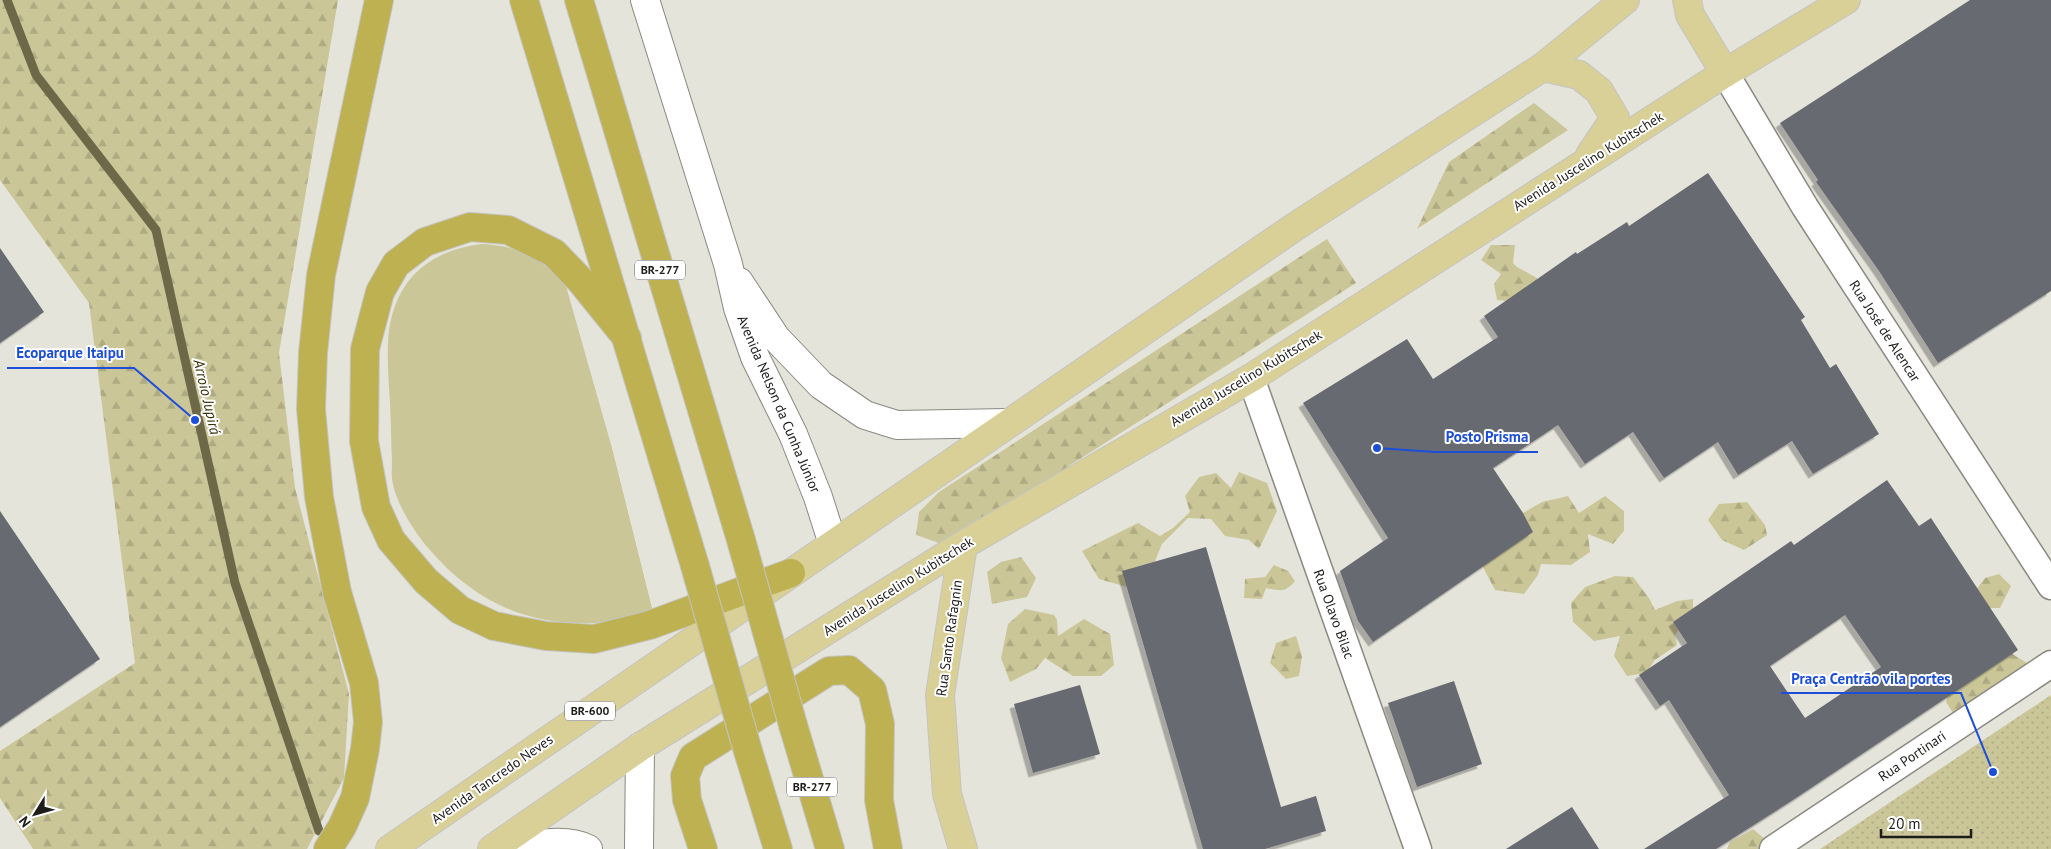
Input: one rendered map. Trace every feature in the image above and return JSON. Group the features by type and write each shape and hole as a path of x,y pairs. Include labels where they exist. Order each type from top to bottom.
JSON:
{"highway":[{"path":"328,849 342,827 355,798 365,749 368,722 364,683 337,592 318,497 311,409 313,353 321,275 379,0"},
{"path":"524,0 696,566 748,751 778,849"},
{"name":"BR-277","path":"579,0 741,540 830,849"},
{"path":"627,338 580,280 554,253 508,230 470,227 425,242 396,264 380,292 365,349 364,441 376,507 391,540 426,581 460,610 494,626 546,636 594,639 650,625 791,573"},
{"path":"703,849 687,800 685,776 693,757 829,672 849,670 872,690 880,724 879,800 888,849"}],"main road":[{"path":"791,573 1296,226 1543,68 1625,0"},
{"path":"1688,0 1690,15 1725,73"},
{"name":"Avenida Juscelino Kubitschek","path":"640,747 963,545 1251,378 1725,73 1846,0"},
{"path":"1543,68 1579,76 1599,90 1615,118 1582,166"},
{"name":"Rua Santo Rafagnin","path":"963,545 940,695 948,794 963,849"},
{"name":"Avenida Tancredo Neves","path":"390,849 791,573"},
{"path":"492,849 640,747"}],"street":[{"name":"Avenida Nelson da Cunha Júnior","path":"645,0 728,264 738,308 756,358 793,434 818,497 833,544"},
{"name":"Rua José de Alencar","path":"1725,73 1810,216 2051,586"},
{"name":"Avenida Nelson da Cunha Júnior","path":"728,264 776,338 821,385 865,415 897,425 1008,423"},
{"name":"Rua Olavo Bilac","path":"1251,378 1418,849"},
{"name":"Rua Portinari","path":"1773,849 2051,664"},
{"path":"639,849 640,747"},
{"path":"514,849 530,845 559,843 583,846 588,849"}],"green space":[{"path":"0,0 338,0 279,353 295,488 349,694 344,778 307,849 33,849 0,798 0,751 135,663 89,303 0,180"},
{"path":"1534,103 1568,130 1417,229 1449,162"},
{"path":"1327,239 1356,283 970,529 939,543 916,535 919,512 939,492"},
{"path":"482,244 508,247 529,255 548,268 566,286 612,448 652,608 647,614 616,621 556,622 528,616 501,606 476,592 452,573 418,535 398,501 392,478 388,358 391,322 396,304 404,288 415,274 428,263 444,254"},
{"path":"1491,245 1515,245 1513,263 1537,278 1537,291 1525,303 1497,300 1494,284 1501,274 1481,260"},
{"path":"1239,472 1267,483 1277,511 1259,549 1249,540 1225,536 1211,519 1188,518 1162,544 1151,571 1127,587 1099,579 1082,551 1138,523 1160,536 1173,528 1190,512 1185,496 1199,477 1216,473 1231,488"},
{"path":"1568,496 1579,513 1605,496 1624,511 1624,531 1613,544 1588,534 1590,552 1571,565 1541,564 1538,575 1524,594 1495,590 1483,567 1500,545 1511,540 1526,537 1523,513 1542,502"},
{"path":"1747,502 1765,525 1767,535 1744,550 1722,540 1708,520 1719,504"},
{"path":"1021,557 1036,578 1027,597 992,604 987,572 1001,562"},
{"path":"1274,565 1288,571 1295,581 1288,588 1282,590 1266,588 1262,599 1244,598 1245,579 1265,577"},
{"path":"1999,574 2011,586 2000,608 1977,608 1969,599 1985,578"},
{"path":"1615,576 1633,577 1649,598 1655,610 1677,601 1693,599 1693,611 1675,635 1677,645 1655,660 1646,673 1627,676 1614,656 1620,636 1594,641 1573,622 1571,603 1585,587"},
{"path":"1025,609 1054,615 1057,620 1058,636 1084,619 1110,634 1114,665 1101,676 1073,676 1045,658 1036,669 1010,682 1001,658 1008,624"},
{"path":"1296,636 1302,656 1299,676 1286,679 1270,663 1276,643"},
{"path":"2003,648 2030,665 1960,724 1946,702 1954,677"},
{"path":"2051,695 2051,849 1820,849"},
{"path":"1753,829 1767,841 1759,849 1727,849 1730,842"}],"building":[{"path":"1970,0 2051,0 2051,291 1938,363 1879,271 1816,182 1818,180 1780,123"},
{"path":"1708,173 1805,317 1801,320 1830,368 1836,364 1879,434 1813,474 1792,441 1738,475 1718,442 1664,478 1633,432 1585,464 1558,425 1493,468 1523,513 1533,532 1373,642 1358,621 1340,571 1388,538 1303,403 1407,339 1433,379 1498,337 1484,316 1576,252 1577,254 1627,222 1629,226"},
{"path":"0,248 44,312 0,343"},
{"path":"1887,480 1919,526 1931,518 2018,650 1716,849 1644,849 1729,795 1669,700 1660,706 1639,675 1687,643 1673,622 1791,541 1794,545","holes":["1845,615 1881,667 1805,718 1770,666"]},
{"path":"0,511 100,659 0,727"},
{"path":"1206,547 1281,807 1316,796 1326,831 1265,849 1203,849 1122,571"},
{"path":"1454,681 1482,764 1417,787 1388,703"},
{"path":"1080,685 1100,754 1033,773 1014,704"},
{"path":"1572,807 1599,849 1506,849"}],"waterway":[{"name":"Arroio Jupirá","path":"7,0 36,75 156,230 235,583 319,831"}],"place":[{"name":"Ecoparque Itaipu","path":"195,420"},
{"name":"Posto Prisma","path":"1377,448"},
{"name":"Praça Centrão vila portes","path":"1993,772"}]}
